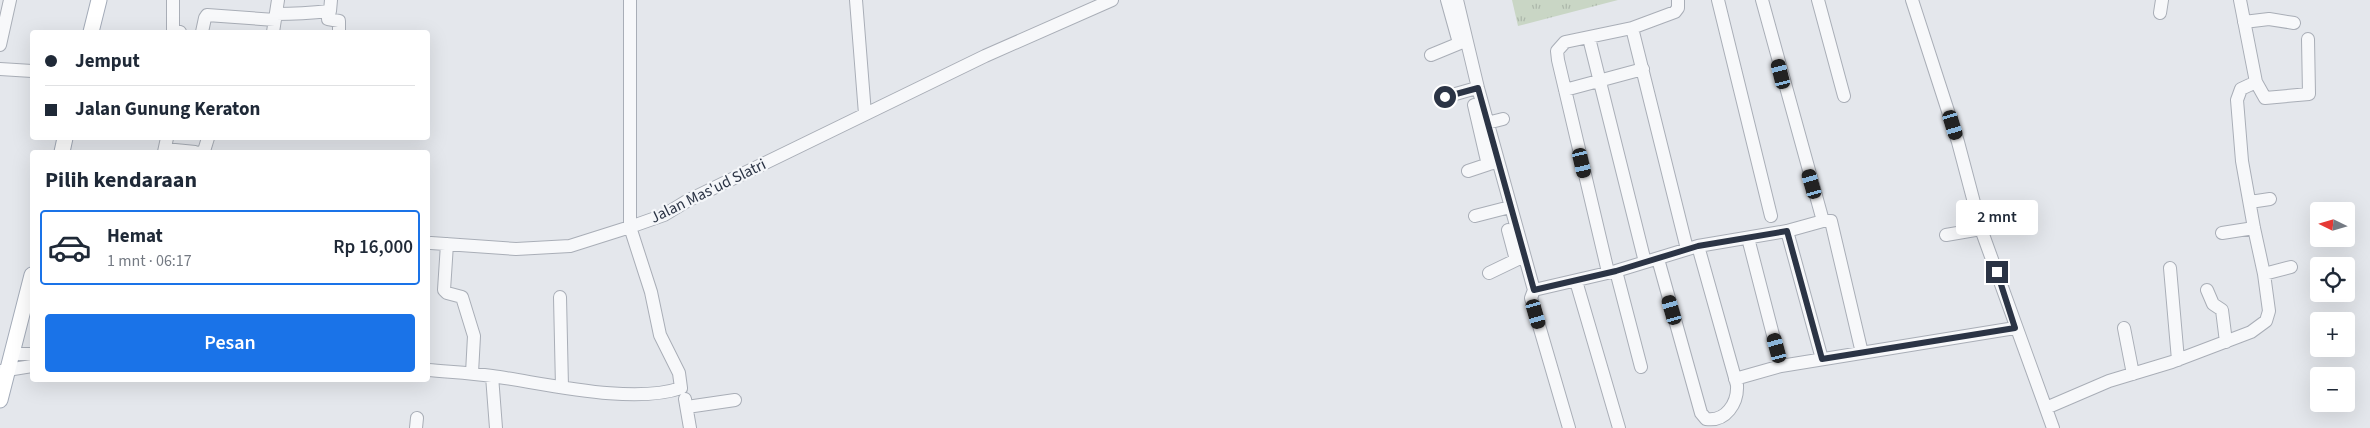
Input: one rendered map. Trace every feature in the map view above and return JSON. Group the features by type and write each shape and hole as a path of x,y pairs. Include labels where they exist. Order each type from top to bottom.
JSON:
{"main road":[{"path":"92,30 99,0"},
{"path":"0,400 4,370 13,354 30,283"}],"street":[{"path":"0,46 10,0"},
{"path":"173,0 173,30"},
{"path":"275,22 278,0"},
{"path":"431,243 516,249 570,246 630,227 630,0"},
{"path":"856,0 865,114"},
{"name":"Jalan Mas'ud Slatri","path":"690,428 688,407 681,388 679,373 660,335 651,292 630,227 664,215 687,201 985,56 1112,0"},
{"path":"1447,0 1463,42"},
{"path":"1457,0 1463,42 1475,89 1487,123 1493,163"},
{"path":"1641,368 1612,271 1565,90 1558,52 1566,42 1632,28 1675,12 1678,8 1678,0"},
{"path":"1718,0 1771,216"},
{"path":"1762,0 1823,221"},
{"path":"1818,0 1844,96"},
{"path":"1912,0 1958,142 1981,229 2015,328 2053,428"},
{"path":"2160,13 2162,0"},
{"path":"2240,0 2256,82 2265,98 2306,96 2310,94 2308,39"},
{"path":"202,30 204,18 207,15 275,22 304,15 329,6 328,19 340,21 339,30"},
{"path":"2244,22 2269,19 2294,24"},
{"path":"1632,28 1692,248 1735,379 1737,390 1731,408 1718,419 1709,420 1703,418 1658,258"},
{"path":"1588,38 1645,262"},
{"path":"1431,55 1463,42"},
{"path":"0,69 30,71"},
{"path":"1565,90 1642,69"},
{"path":"2046,408 2109,380 2178,360 2226,342 2251,332 2266,321 2269,311 2264,274 2242,161 2237,100 2241,88 2256,82"},
{"path":"1445,97 1475,89"},
{"path":"1475,89 1474,104 1520,259 1534,290 1531,298 1569,428"},
{"path":"1487,123 1503,119"},
{"path":"165,146 185,150"},
{"path":"1468,171 1493,163"},
{"path":"2250,202 2270,198"},
{"path":"1475,216 1506,208"},
{"path":"1534,290 1576,281 1692,248 1787,231 1823,221 1831,221 1862,353"},
{"path":"2222,234 2254,228"},
{"path":"1946,235 1981,229"},
{"path":"1787,231 1822,359"},
{"path":"1748,238 1781,366"},
{"path":"447,244 444,290 464,300 474,336 472,374"},
{"path":"1490,273 1520,259"},
{"path":"2264,274 2291,267"},
{"path":"2170,268 2178,360"},
{"path":"1576,281 1619,428"},
{"path":"2207,290 2213,304 2222,310 2226,342"},
{"path":"560,297 562,387"},
{"path":"1735,379 1781,366 2015,328"},
{"path":"2124,328 2133,374"},
{"path":"13,354 30,354"},
{"path":"4,370 30,366"},
{"path":"430,370 492,376 598,392 654,394 681,388"},
{"path":"492,376 496,428"},
{"path":"688,407 735,400"}],"green space":[{"path":"1512,0 1618,0 1518,26"}],"route":[{"path":"1445,97 1478,88 1534,290 1616,271 1698,246 1787,231 1822,359 2015,328 1997,272"}]}
